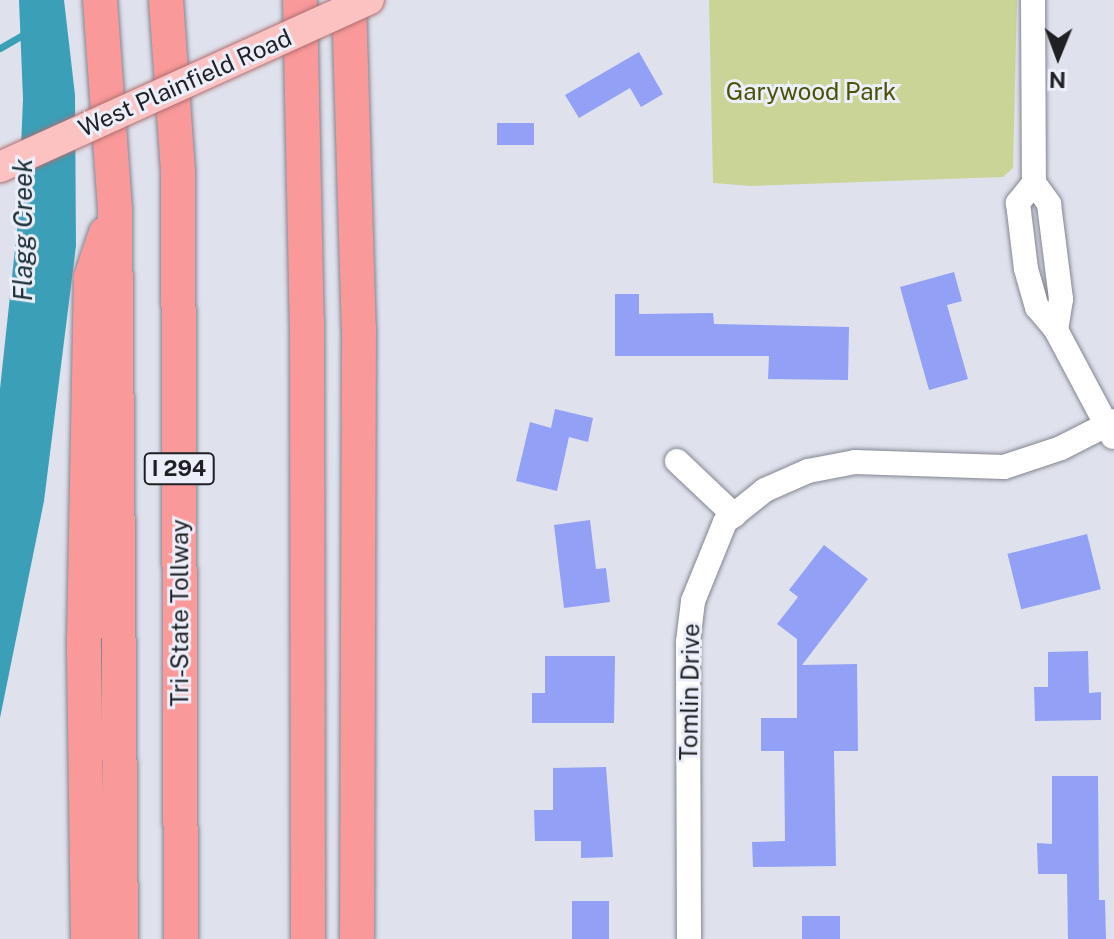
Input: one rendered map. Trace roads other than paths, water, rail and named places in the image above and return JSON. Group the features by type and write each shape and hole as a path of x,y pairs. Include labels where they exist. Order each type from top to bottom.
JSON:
{"highway":[{"path":"100,0 115,210 121,939"},
{"name":"Tri-State Tollway","path":"166,0 178,173 181,939"},
{"path":"300,0 307,337 308,939"},
{"path":"349,0 359,328 357,939"},
{"path":"88,939 84,639 91,277 115,210"}],"main road":[{"name":"West Plainfield Road","path":"0,167 369,0"}],"street":[{"path":"1033,0 1034,183 1049,204 1061,299 1056,330"},
{"path":"1034,183 1018,203 1019,232 1037,307 1056,330 1111,428"},
{"name":"Tomlin Drive","path":"689,939 688,642 693,601 707,562 734,515 765,490 808,471 855,462 1004,467 1111,428"},
{"path":"677,461 734,515"}],"water":[{"name":"Flagg Creek","path":"19,0 64,0 75,95 76,246 44,501 0,718 0,389 18,221 23,99"}],"waterway":[{"path":"0,48 26,33"}],"park label":[{"name":"Garywood Park","path":"811,92"}]}
